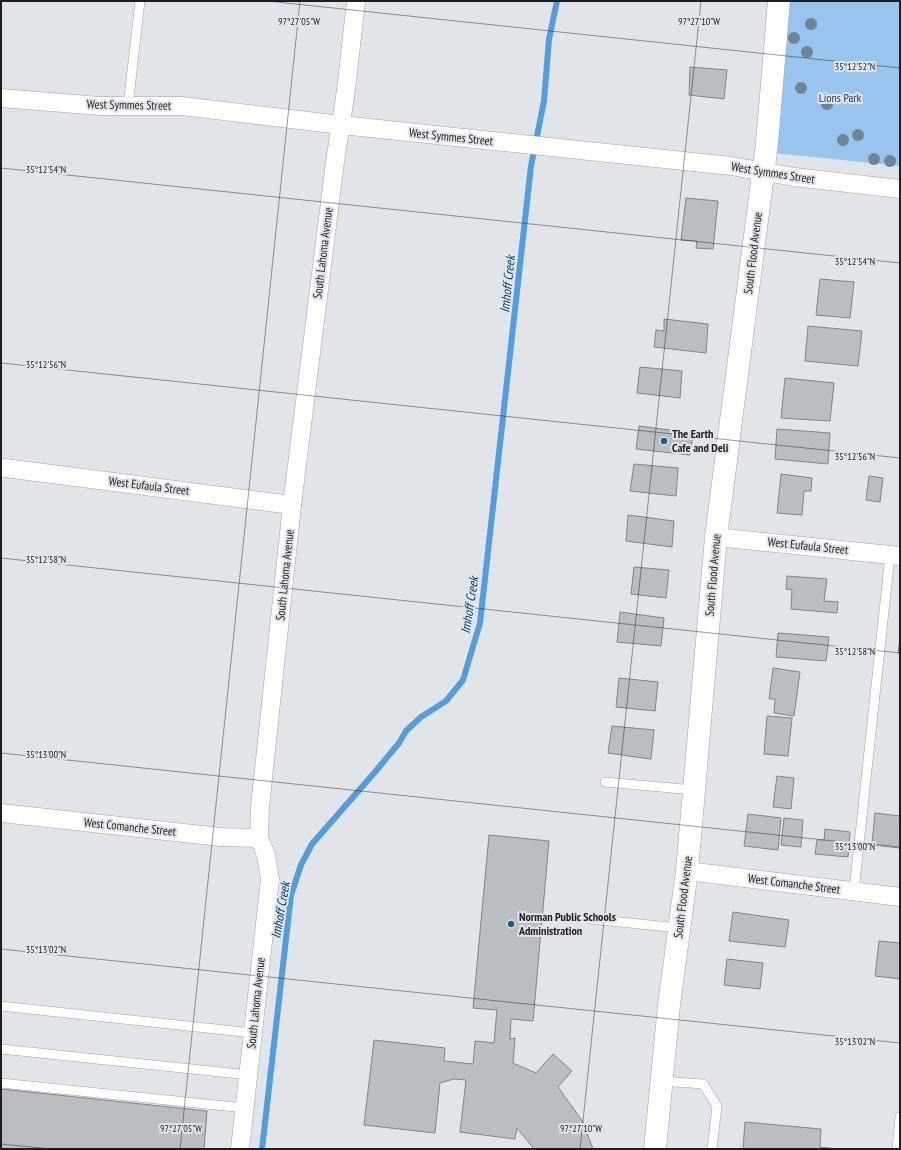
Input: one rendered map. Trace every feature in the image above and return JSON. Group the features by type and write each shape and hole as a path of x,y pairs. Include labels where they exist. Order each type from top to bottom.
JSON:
{"street":[{"name":"South Lahoma Avenue","path":"240,1149 270,879 266,855 259,838 260,807 292,505 334,162 341,125 356,1"},
{"name":"South Flood Avenue","path":"654,1149 679,928 687,871 716,537 764,172 780,1"},
{"name":"West Symmes Street","path":"1,98 93,105 182,106 341,125 731,166 794,177 900,188"},
{"name":"West Eufaula Street","path":"6,468 292,505"},
{"name":"West Eufaula Street","path":"716,537 895,555"},
{"name":"West Comanche Street","path":"1,813 221,837 259,838"},
{"name":"West Comanche Street","path":"687,871 900,897"}],"lane":[{"path":"128,106 140,1"},
{"path":"854,891 895,555"},
{"path":"605,782 694,790"},
{"path":"590,919 679,928"},
{"path":"1,1006 253,1033"},
{"path":"1,1049 249,1075"},
{"path":"661,1081 703,1084 717,1106 712,1149"},
{"path":"1,1083 245,1108"},
{"path":"897,1149 900,1117"}],"green space":[{"name":"Lions Park","path":"790,1 900,1 900,166 774,153"}],"building":[{"path":"690,67 727,70 724,99 689,95"},
{"path":"686,198 718,201 713,249 696,248 697,241 681,240"},
{"path":"820,279 854,282 850,318 816,315"},
{"path":"664,319 708,324 706,353 654,347 656,330 664,331"},
{"path":"808,326 862,331 858,366 805,361"},
{"path":"640,367 682,371 680,398 637,393"},
{"path":"785,378 834,383 830,421 781,418"},
{"name":"The Earth Cafe and Deli","path":"639,426 693,433 690,455 636,449"},
{"path":"777,429 830,433 828,464 775,459"},
{"path":"634,464 678,468 676,496 630,491"},
{"path":"781,474 812,478 811,491 804,491 802,515 777,513"},
{"path":"869,476 883,478 880,502 866,500"},
{"path":"628,515 674,521 672,547 626,541"},
{"path":"634,567 669,570 666,598 631,594"},
{"path":"787,576 827,579 824,601 838,602 837,613 791,609 792,590 786,589"},
{"path":"620,612 664,618 661,646 617,642"},
{"path":"778,633 829,637 826,661 776,657"},
{"path":"900,638 900,653 898,653"},
{"path":"773,668 800,672 794,716 774,713 775,699 769,699"},
{"path":"619,678 658,682 655,711 616,707"},
{"path":"767,716 792,718 788,756 764,754"},
{"path":"612,726 654,730 651,759 608,753"},
{"path":"777,776 794,778 791,809 773,807"},
{"path":"875,813 900,816 900,847 872,844"},
{"path":"748,814 781,818 778,850 744,846"},
{"path":"784,818 803,820 801,847 781,845"},
{"path":"825,829 850,832 848,857 815,854 817,840 824,840"},
{"name":"Norman Public Schools Administration","path":"489,835 549,841 533,1021 511,1019 510,1039 515,1038 513,1063 536,1073 553,1054 572,1071 558,1087 583,1122 593,1149 534,1149 517,1128 515,1139 460,1132 466,1080 454,1079 440,1083 435,1133 364,1125 374,1040 445,1048 444,1061 473,1064 475,1041 494,1043 497,1010 473,1008"},
{"path":"733,912 789,920 785,947 729,941"},
{"path":"879,941 900,943 900,979 875,976"},
{"path":"727,959 763,963 760,989 724,985"},
{"path":"1,1089 207,1111 204,1149 1,1149"},
{"path":"745,1122 821,1129 820,1147 837,1149 743,1149"}],"waterway":[{"name":"Imhoff Creek","path":"262,1149 291,895 301,865 312,844 375,772 399,743 406,731 421,717 446,701 463,680 480,623 531,166 544,101 549,39 557,1"}],"place":[{"name":"The Earth Cafe and Deli","path":"664,441"},
{"name":"Norman Public Schools Administration","path":"511,924"}]}
